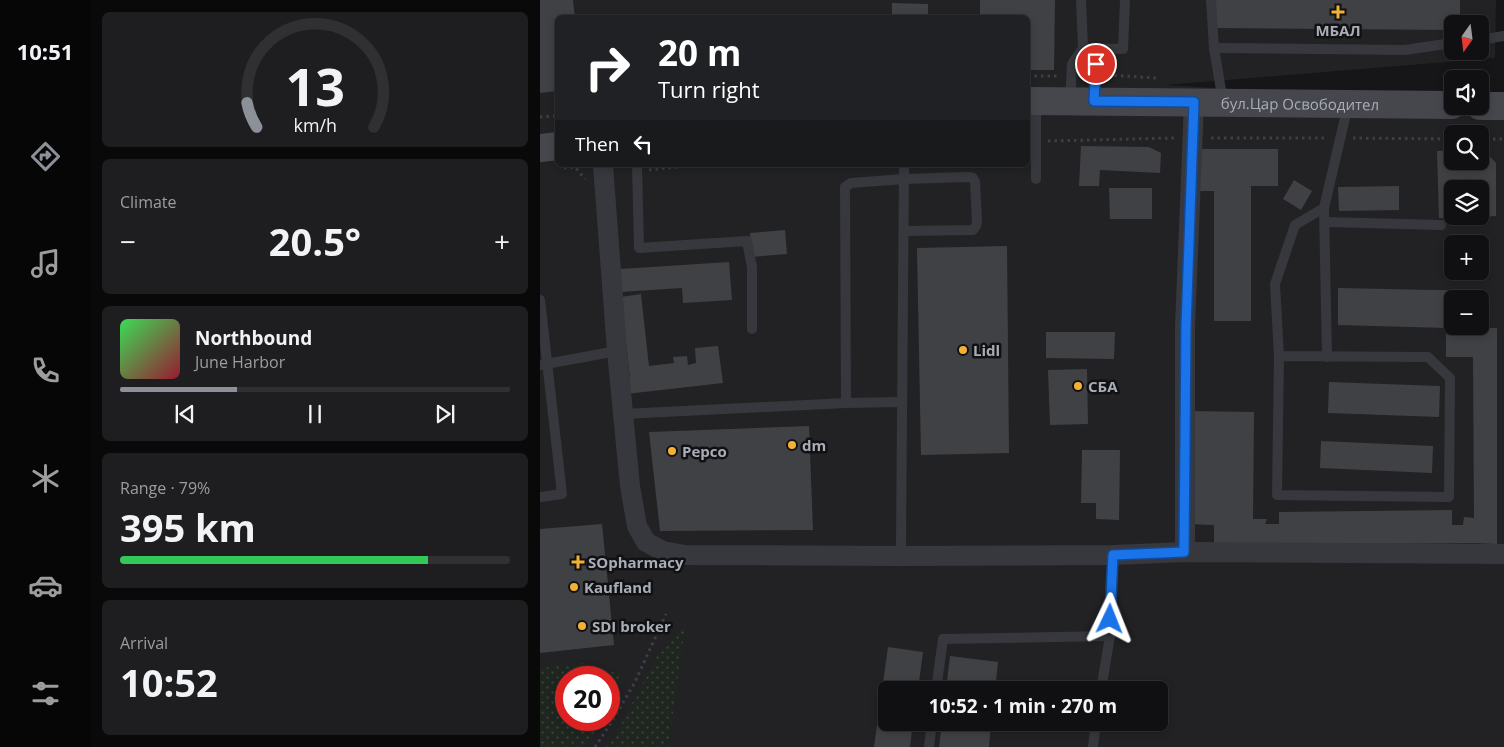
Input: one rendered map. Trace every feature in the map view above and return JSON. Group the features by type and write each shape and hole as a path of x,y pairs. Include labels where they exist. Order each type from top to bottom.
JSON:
{"street":[{"name":"бул.Цар Освободител","path":"1032,101 1444,106"},
{"path":"1184,552 1186,327 1194,102"},
{"path":"1489,106 1504,106"},
{"path":"540,148 555,146"},
{"path":"603,167 617,351 630,486 637,526 646,542 662,551 685,555 898,556 1113,555 1184,552 1504,554"}],"lane":[{"path":"1081,0 1082,48 1072,64 1082,101"},
{"path":"1082,48 1124,49 1124,0"},
{"path":"1211,0 1214,48 1223,103"},
{"path":"1489,38 1504,36"},
{"path":"1214,48 1406,50 1444,45"},
{"path":"1082,48 1096,64 1082,101"},
{"path":"1032,101 1036,141 1036,179"},
{"path":"1327,357 1324,208 1348,104"},
{"path":"637,167 639,248 747,241 752,267 752,330"},
{"path":"898,556 901,545 904,167"},
{"path":"846,403 845,187 851,183 904,179 973,178 975,182 976,226 973,230 904,231"},
{"path":"1279,356 1428,357 1450,378 1449,497 1277,495 1279,356 1275,284 1294,225 1324,208"},
{"path":"1325,222 1441,225"},
{"path":"540,300 544,364 562,494 540,496"},
{"path":"544,364 617,351"},
{"path":"623,414 902,402"},
{"path":"1102,681 1110,636 1113,555"},
{"path":"937,681 942,639 1110,636"},
{"path":"929,747 931,731"},
{"path":"1092,747 1095,731"}],"path":[{"path":"540,117 555,116"},
{"path":"1036,141 1192,138 1444,139"},
{"path":"1489,139 1504,140"},
{"path":"648,170 677,167"},
{"path":"595,747 635,682 666,614"}],"shaded area":[{"path":"540,0 1496,0 1495,58 1489,58 1489,15 1444,15 1444,60 1471,60 1165,85 1444,102 1444,115 1489,115 1489,105 1504,105 1504,747 540,747"},
{"path":"685,627 668,747 605,747 618,731 620,731 620,726 657,656"},
{"path":"583,663 587,666 557,666"},
{"path":"555,666 555,731 595,731 586,747 540,747 540,668"},
{"path":"620,673 624,678 620,686"}],"building":[{"path":"540,0 573,0 575,15 555,15 555,91 540,93"},
{"path":"980,0 1055,0 1054,70 1030,70 1030,15 980,15"},
{"name":"МБАЛ","path":"1215,0 1460,0 1460,15 1444,15 1444,30 1215,28"},
{"path":"892,3 928,4 928,15 892,15"},
{"path":"1081,146 1149,147 1161,153 1160,173 1100,170 1099,186 1079,186"},
{"path":"1194,149 1278,149 1278,186 1251,186 1251,321 1214,321 1214,191 1194,191"},
{"path":"1437,151 1444,151 1444,170 1489,170 1489,155 1496,163 1496,216 1489,216 1489,180 1444,180 1444,218 1439,218"},
{"path":"1294,180 1312,191 1301,210 1283,199"},
{"path":"1399,186 1399,210 1339,211 1338,187"},
{"path":"1109,188 1152,188 1152,219 1110,219"},
{"path":"785,230 787,254 751,257 750,233"},
{"name":"Lidl","path":"1007,246 1009,453 921,455 917,248"},
{"path":"729,262 732,300 683,303 682,288 621,292 620,269"},
{"path":"1338,288 1444,290 1444,328 1338,325"},
{"path":"641,294 649,366 674,363 673,357 687,356 688,365 696,363 695,348 718,346 723,383 626,394 624,379 630,378 621,297"},
{"path":"1489,328 1497,328 1497,544 1214,544 1214,525 1186,524 1187,411 1254,412 1253,519 1267,519 1265,524 1279,524 1279,512 1452,510 1452,525 1463,525 1464,517 1474,518 1473,357 1446,357 1446,335 1489,335"},
{"path":"1046,332 1115,332 1114,359 1046,358"},
{"path":"1087,369 1088,424 1050,425 1048,370"},
{"path":"1329,382 1440,386 1439,417 1328,413"},
{"path":"809,426 813,530 660,531 649,432"},
{"path":"1321,441 1433,446 1432,473 1320,468"},
{"path":"1082,450 1120,450 1119,520 1096,519 1096,503 1081,503"},
{"name":"Kaufland","path":"602,524 614,645 540,653 540,529"},
{"path":"888,647 923,652 919,681 883,681"},
{"path":"950,656 998,662 996,681 947,681"},
{"path":"878,718 878,731 912,731 910,747 874,747"},
{"path":"941,731 990,731 989,747 939,747"}],"place":[{"name":"МБАЛ","path":"1338,12"},
{"name":"Lidl","path":"963,350"},
{"name":"СБА","path":"1078,386"},
{"name":"dm","path":"792,445"},
{"name":"Pepco","path":"672,451"},
{"name":"SOpharmacy","path":"578,562"},
{"name":"Kaufland","path":"574,587"},
{"name":"SDI broker","path":"582,626"}],"route":[{"path":"1096,64 1094,101 1194,102 1186,327 1184,552 1113,555 1110,619"}]}
